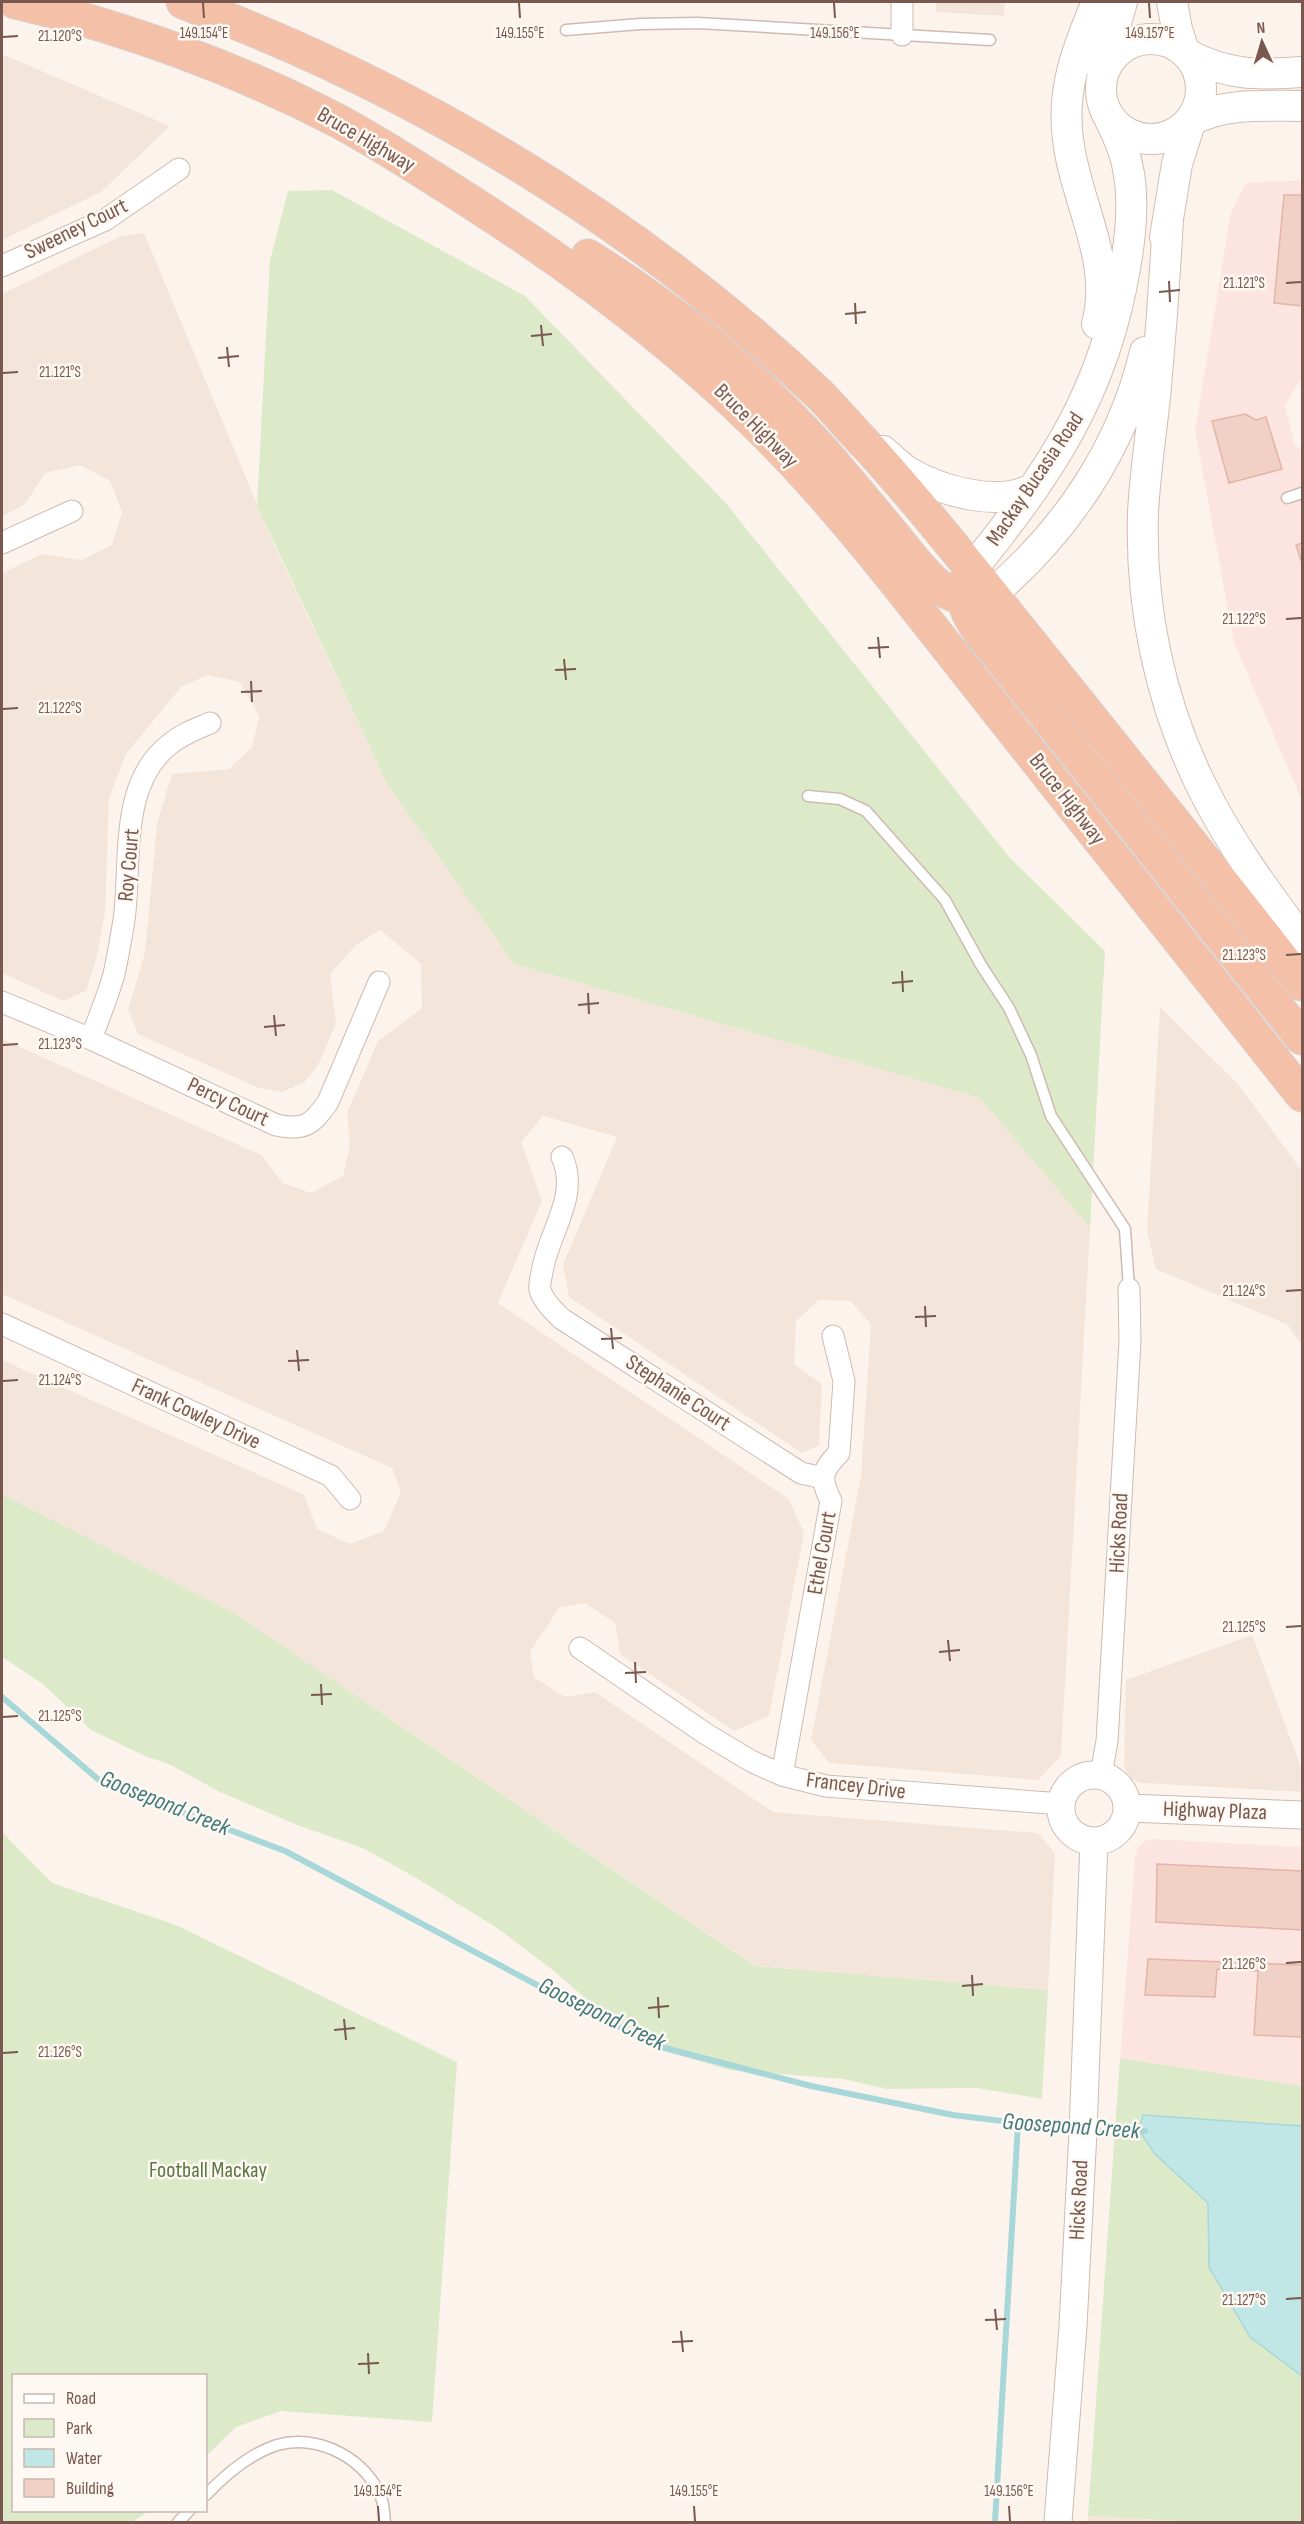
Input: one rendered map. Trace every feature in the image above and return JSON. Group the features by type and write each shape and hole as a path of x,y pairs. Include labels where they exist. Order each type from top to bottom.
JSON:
{"highway":[{"name":"Bruce Highway","path":"15,2 97,24 204,61 340,122 491,215 608,296 688,360 763,431 807,477 926,620 1302,1095"},
{"path":"183,2 283,41 431,113 501,155 646,251 740,325 822,397 892,474 976,586 1302,984"},
{"path":"340,122 468,184 590,257 656,301 729,360 796,424 932,579 950,594 976,586"},
{"path":"976,586 969,617 979,631 1302,1038"}],"main road":[{"path":"822,397 903,468 930,482 993,498 1017,495 1037,483 1086,360 1101,308 1098,255 1069,148 1066,113 1067,88 1074,59 1097,2"},
{"path":"1103,96 1106,49 1122,2"},
{"path":"1172,2 1177,29 1202,83 1200,101 1191,122"},
{"path":"1302,72 1242,73 1210,65 1176,45 1158,39 1138,41 1121,49 1114,56 1104,72 1103,96 1115,125 1138,138 1165,138 1206,114 1237,108 1302,106"},
{"name":"Mackay Bucasia Road","path":"976,586 1082,410 1100,368 1123,279 1131,225 1130,180 1124,151 1103,96"},
{"name":"Mackay Bucasia Road","path":"976,586 1033,558 1065,521 1111,446 1132,398 1142,364 1174,174 1191,122"},
{"path":"1168,219 1159,353 1143,515 1145,579 1153,642 1173,717 1200,784 1237,852 1302,940"}],"street":[{"path":"902,2 902,35"},
{"name":"Sweeney Court","path":"2,266 105,220 179,169"},
{"path":"2,543 72,511"},
{"name":"Roy Court","path":"91,1039 114,975 124,917 129,843 135,800 139,789 147,768 168,745 183,735 210,723"},
{"name":"Percy Court","path":"2,1002 91,1039 276,1125 309,1134 328,1102 379,982"},
{"name":"Stephanie Court","path":"562,1157 569,1176 565,1203 543,1262 539,1287 545,1301 562,1319 801,1473 823,1478"},
{"name":"Hicks Road","path":"1101,1775 1108,1717 1130,1341 1129,1289"},
{"name":"Frank Cowley Drive","path":"2,1323 331,1476 350,1499"},
{"name":"Ethel Court","path":"782,1775 831,1501 823,1478 828,1465 839,1453 844,1381 833,1336"},
{"name":"Francey Drive","path":"580,1648 706,1734 751,1761 782,1775 826,1786 1062,1804"},
{"path":"1089,1775 1101,1775 1117,1784 1125,1796 1128,1808 1121,1827 1108,1838 1094,1841 1082,1838 1070,1830 1064,1821 1062,1804 1070,1786 1078,1779 1089,1775"},
{"name":"Highway Plaza","path":"1128,1808 1302,1815"},
{"name":"Hicks Road","path":"1058,2523 1073,2326 1094,1841"}],"lane":[{"path":"566,30 640,24 698,23 990,40"},
{"path":"1287,498 1302,494"},
{"path":"808,796 840,799 866,811 945,900 981,965 1009,1008 1031,1055 1051,1116 1125,1229 1129,1289"},
{"path":"207,2494 248,2459 278,2445 304,2443 329,2447 350,2457 370,2478 382,2500 385,2523"},
{"path":"178,2523 189,2512"}],"shaded area":[{"path":"936,2 1005,2 1004,16 936,12"},
{"path":"2,54 170,126 101,192 2,240"},
{"path":"1302,180 1302,376 1285,406 1295,445 1302,450 1302,801 1234,643 1195,430 1231,212 1246,183"},
{"path":"144,233 274,545 386,782 514,964 980,1098 1090,1228 1061,1756 1038,1780 829,1763 811,1740 861,1476 871,1324 850,1301 819,1300 796,1321 794,1364 822,1384 819,1445 802,1453 569,1297 563,1265 617,1137 543,1116 521,1142 542,1201 498,1303 789,1499 804,1533 769,1716 734,1731 620,1654 615,1623 585,1603 559,1608 530,1652 534,1677 565,1697 595,1692 773,1812 1038,1833 1055,1853 1048,1990 756,1966 234,1613 2,1494 2,1360 304,1495 317,1529 350,1544 384,1531 401,1492 392,1468 2,1294 2,1039 261,1155 283,1183 311,1193 343,1176 350,1145 347,1113 378,1041 422,1008 421,964 380,930 356,945 330,974 336,1023 318,1065 304,1083 282,1092 259,1088 138,1034 128,1010 145,952 157,824 172,774 229,769 252,747 259,716 240,682 208,675 182,686 126,754 109,798 105,913 96,960 86,991 63,1001 2,973 2,573 42,554 82,560 112,545 122,512 110,481 80,465 45,473 25,504 2,517 2,294 121,236"},
{"path":"1160,1007 1238,1084 1302,1171 1302,1346 1288,1325 1156,1269 1147,1231"},
{"path":"1252,1635 1302,1770 1302,1792 1141,1783 1132,1779 1126,1772 1124,1763 1126,1680"},
{"path":"1154,1839 1302,1847 1302,2086 1120,2058 1135,1856 1138,1847 1145,1841"},
{"path":"1088,2516 1200,2522 1087,2522"}],"green space":[{"path":"332,190 525,296 724,501 1010,858 1105,951 1090,1228 980,1098 514,964 386,782 257,506 270,260 288,191"},
{"path":"2,1494 234,1613 755,1966 1048,1990 1042,2099 977,2088 887,2089 843,2079 729,2070 668,2052 599,2010 554,1971 497,1928 363,1848 297,1825 220,1792 169,1764 147,1757 91,1730 43,1684 2,1657"},
{"name":"Football Mackay","path":"2,1832 52,1883 176,1925 457,2062 432,2422 281,2411 236,2427 207,2455 207,2374 12,2374 12,2512 147,2512 132,2522 2,2522"},
{"path":"1120,2058 1302,2086 1302,2522 1200,2522 1088,2516"}],"water":[{"path":"1143,2115 1302,2126 1302,2376 1250,2337 1209,2267 1208,2203 1155,2154 1139,2130"}],"building":[{"path":"1284,195 1302,195 1302,306 1274,303"},
{"path":"1245,414 1256,420 1266,417 1282,469 1229,483 1212,421"},
{"path":"1302,543 1302,563 1296,545"},
{"path":"1157,1864 1302,1871 1302,1930 1156,1922"},
{"path":"1148,1959 1302,1965 1302,2037 1254,2035 1258,1971 1217,1969 1215,1997 1145,1995"}],"waterway":[{"name":"Goosepond Creek","path":"2,1697 99,1780 285,1851 657,2046 811,2086 953,2115 1076,2130"},
{"path":"995,2522 1018,2124"},
{"name":"Goosepond Creek","path":"1089,2131 1145,2131"}]}
